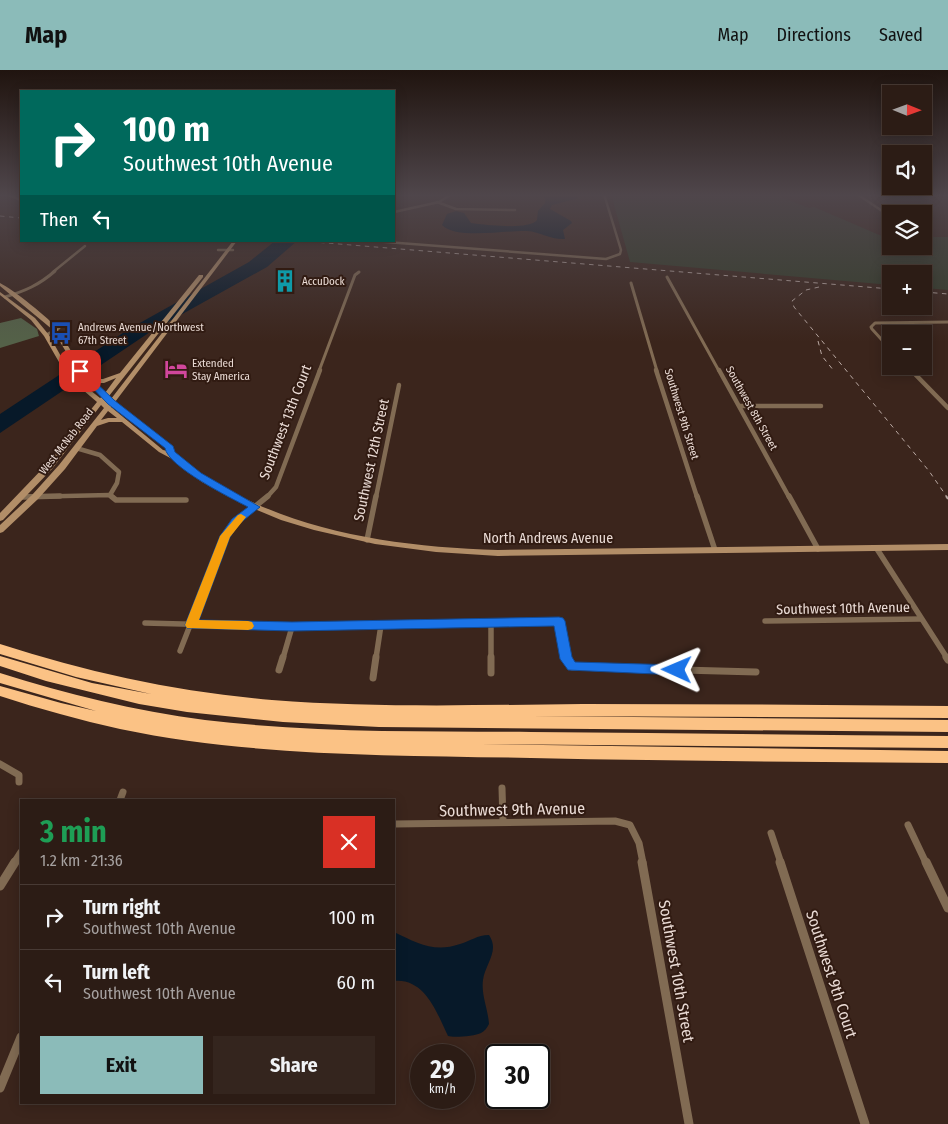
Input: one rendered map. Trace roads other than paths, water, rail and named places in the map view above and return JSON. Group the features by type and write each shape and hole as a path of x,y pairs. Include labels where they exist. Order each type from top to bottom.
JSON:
{"highway":[{"path":"0,649 66,670 141,687 208,698 287,707 391,711 948,712"},
{"path":"0,661 54,678 139,698 216,710 296,718 395,722 948,726"},
{"path":"0,678 56,695 135,714 270,732 375,737 948,742"},
{"path":"0,691 72,711 130,724 211,737 297,746 695,755 947,757"}],"main road":[{"name":"West McNab Road","path":"0,518 49,467 226,243"},
{"name":"West McNab Road","path":"0,530 35,497 76,448 175,319 231,250 234,243"},
{"name":"North Andrews Avenue","path":"0,284 57,328 74,362 106,396 109,405 122,420 161,451 171,453 199,476 256,507 327,531 404,547 464,552 948,547"},
{"name":"North Andrews Avenue","path":"2,295 33,320 46,335 64,368 78,383 101,402 109,405 170,448 171,453"},
{"path":"152,337 161,337"},
{"path":"88,379 104,381 124,373"},
{"path":"94,425 108,420 122,420"}],"street":[{"path":"400,243 606,259 620,254 619,243"},
{"path":"2,295 14,294 38,285 85,246"},
{"path":"219,250 231,250"},
{"name":"Southwest 13th Court","path":"180,650 225,536 236,522 272,492 279,482 355,275 359,272"},
{"name":"Southwest 8th Street","path":"667,277 818,549"},
{"name":"Southwest 9th Street","path":"631,283 672,423 715,550"},
{"path":"882,341 872,330 872,325 879,322 948,322"},
{"path":"46,335 57,328"},
{"path":"916,375 948,408"},
{"name":"Southwest 12th Street","path":"367,540 399,385"},
{"path":"740,406 821,406"},
{"path":"76,448 91,450 107,457 119,472 118,483 110,495"},
{"path":"21,497 110,495 116,500 186,500"},
{"path":"876,549 948,660"},
{"name":"Southwest 10th Avenue","path":"765,621 921,619"},
{"path":"145,623 292,626 559,621 566,659 572,667 756,672"},
{"path":"491,623 491,673"},
{"path":"373,678 381,625"},
{"path":"278,670 292,626"},
{"path":"0,764 18,775 18,782"},
{"path":"502,788 503,822"},
{"path":"120,799 123,792"},
{"name":"Southwest 9th Avenue","path":"395,824 615,821 630,825"},
{"name":"Southwest 10th Street","path":"630,825 639,843 689,1124"},
{"path":"908,825 948,908"},
{"name":"Southwest 9th Court","path":"771,833 865,1124"},
{"path":"0,886 20,854"},
{"path":"0,1088 20,1039"}],"water":[{"path":"272,243 294,243 267,267 150,332 0,433 0,414 129,329 249,262"},
{"path":"395,932 426,946 434,947 451,947 489,935 493,947 491,958 484,974 483,991 489,1024 481,1033 470,1036 448,1036 434,1008 422,991 414,985 395,981"}],"railway":[{"path":"329,243 882,288"},
{"path":"819,287 806,290 792,301 794,307 929,471 947,497"},
{"path":"932,293 948,294"},
{"path":"818,341 822,356 834,371"}],"place":[{"name":"AccuDock","path":"285,281"},
{"name":"Andrews Avenue/Northwest 67th Street","path":"61,333"},
{"name":"Extended Stay America","path":"176,369"}]}
